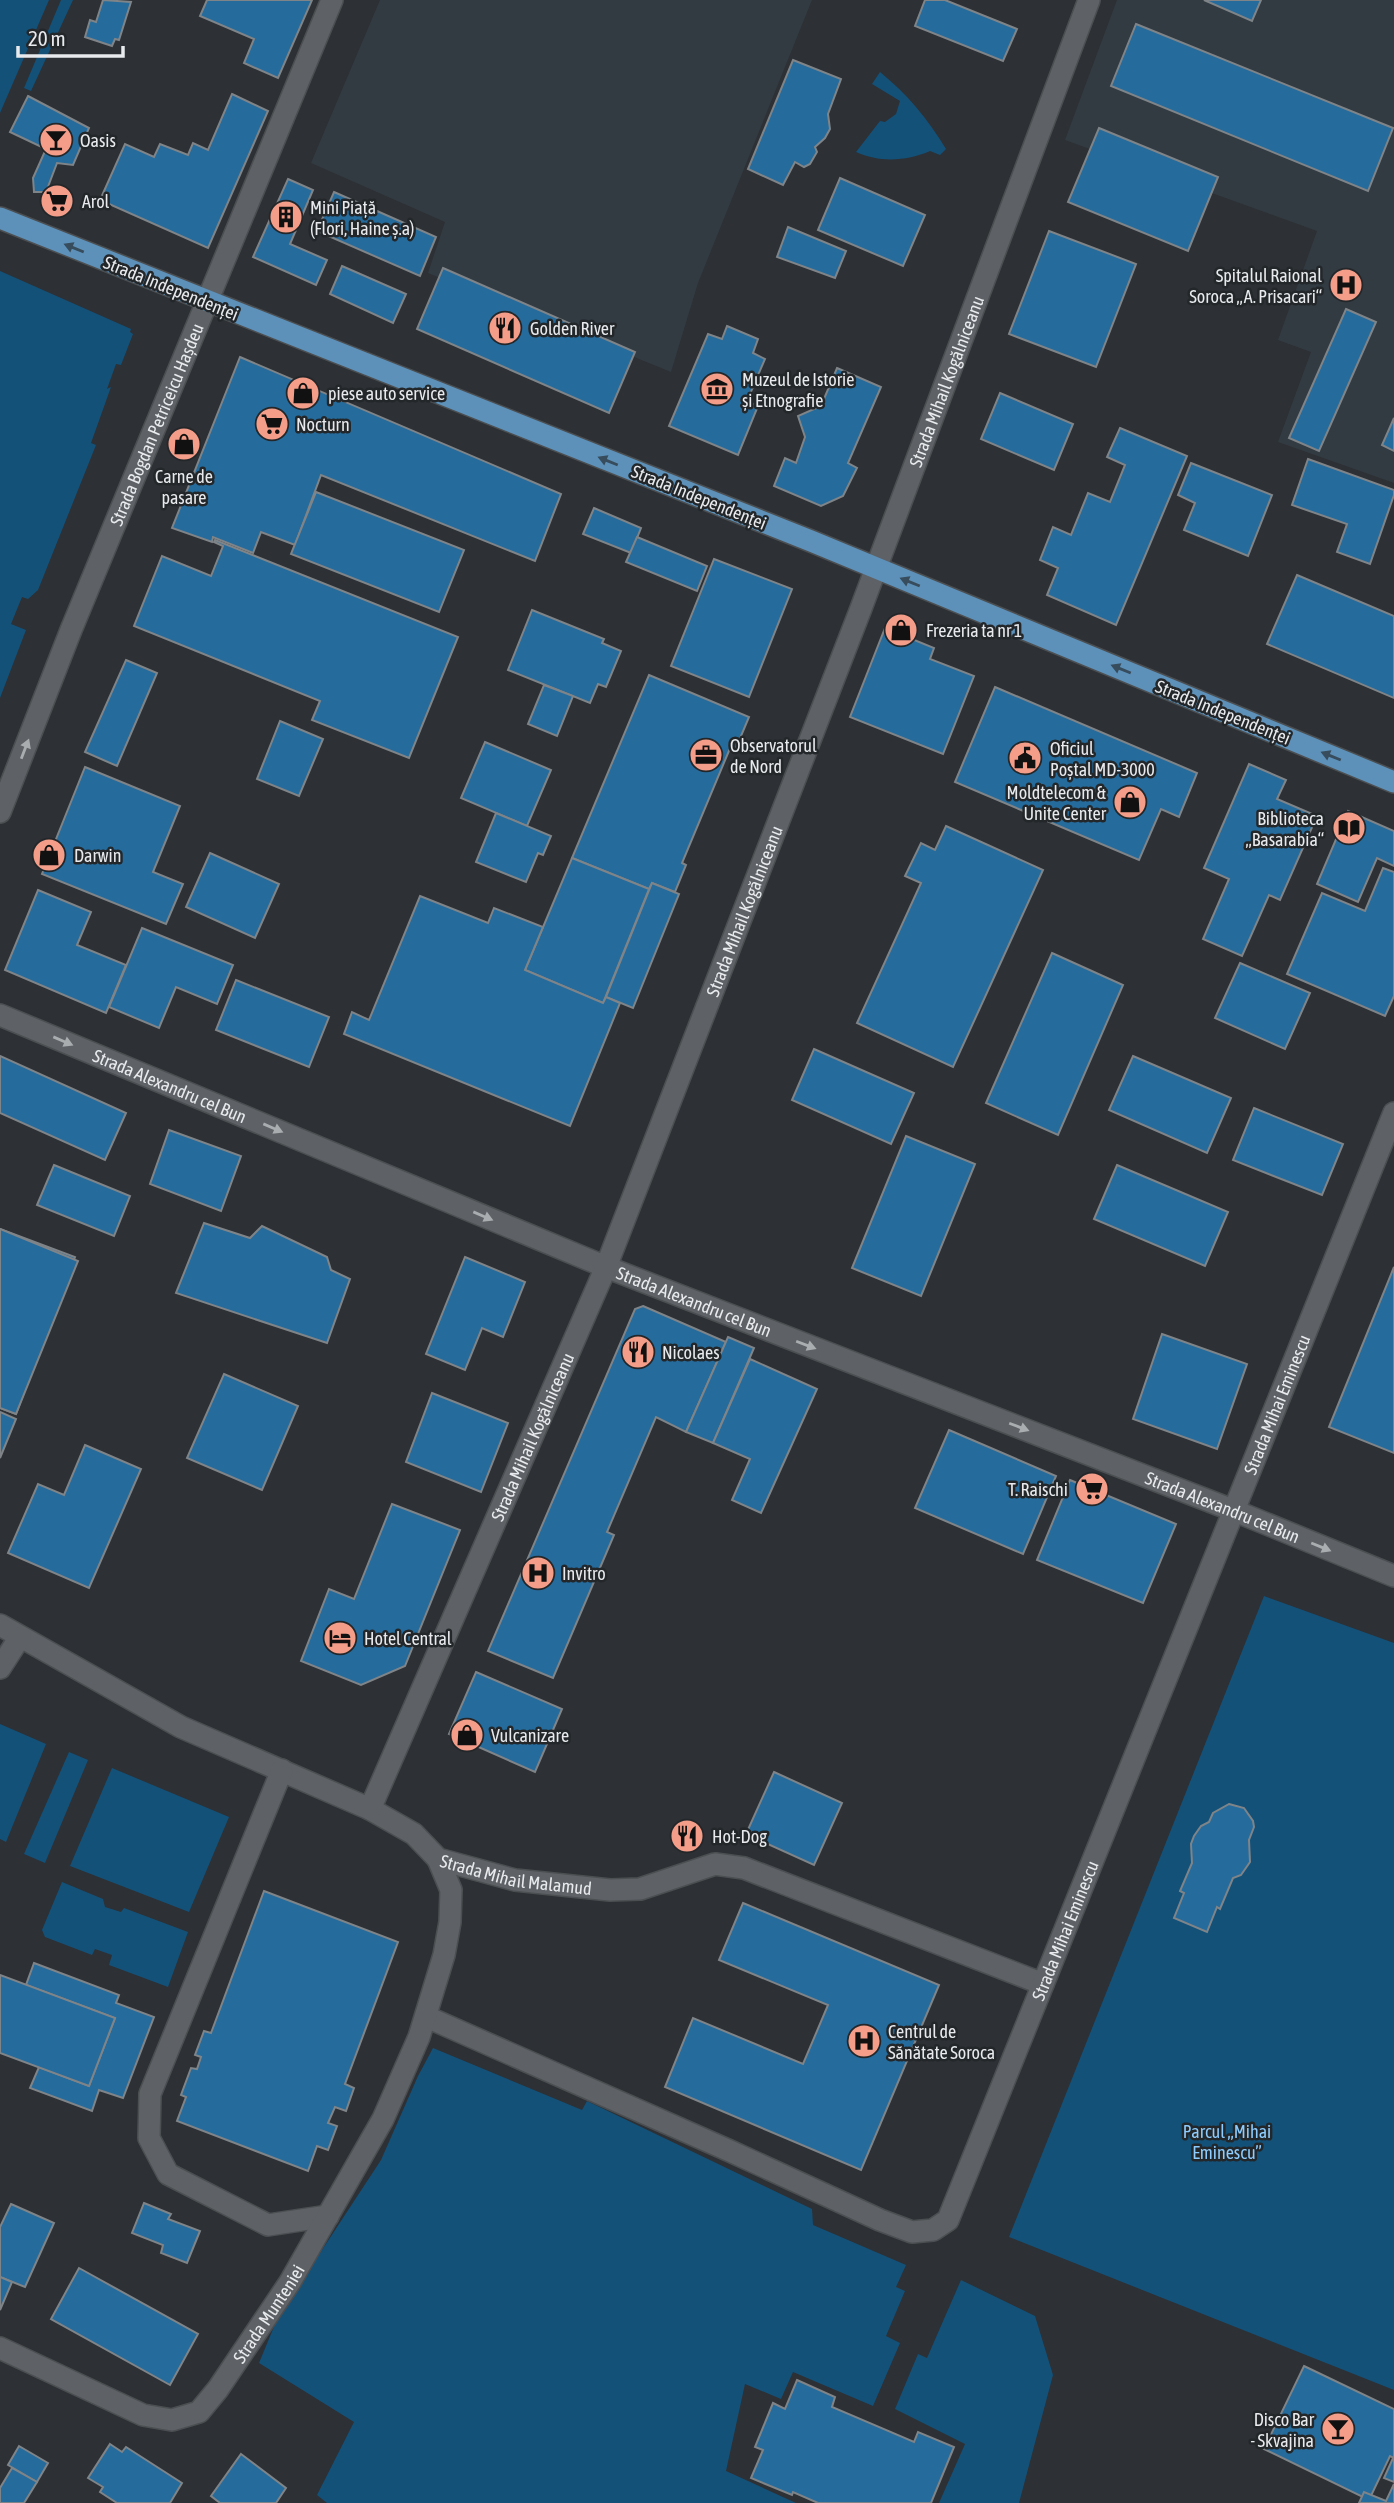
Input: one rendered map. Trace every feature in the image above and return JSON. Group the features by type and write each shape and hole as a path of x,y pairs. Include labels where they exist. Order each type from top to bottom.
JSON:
{"main road":[{"name":"Strada Independenței","path":"0,218 876,568 1394,782"}],"street":[{"name":"Strada Bogdan Petriceicu Hașdeu","path":"0,812 205,302 332,0"},
{"name":"Strada Mihail Kogălniceanu","path":"370,1809 606,1267 876,568 1089,0"},
{"name":"Strada Alexandru cel Bun","path":"0,1015 606,1267 1235,1511 1394,1576"},
{"name":"Strada Mihai Eminescu","path":"427,2017 912,2232 933,2230 948,2220 1394,1113"},
{"name":"Strada Mihail Malamud","path":"0,1625 181,1727 370,1809 414,1835 438,1859 515,1881 610,1890 640,1889 715,1864 744,1868 1043,1984"},
{"path":"0,1668 20,1637"},
{"path":"282,1770 150,2094 149,2138 168,2174 268,2225 328,2216"},
{"name":"Strada Munteniei","path":"0,2348 143,2415 172,2420 199,2412 218,2389 290,2282 383,2119 427,2017 444,1955 450,1922 451,1890 438,1859"}],"shaded area":[{"path":"380,0 812,0 698,283 671,372 428,273 445,222 311,163"},
{"name":"Spitalul Raional Soroca „A. Prisacari“","path":"1117,0 1394,0 1394,483 1278,442 1311,352 1278,340 1317,231 1065,140"}],"green space":[{"path":"0,0 49,0 0,113"},
{"path":"61,0 73,0 31,91 24,88"},
{"path":"880,72 908,98 932,127 946,149 940,155 930,151 903,159 884,159 856,152 880,121 885,122 896,114 900,101 872,84"},
{"path":"0,271 131,329 133,334 121,365 116,364 107,389 111,387 91,443 96,445 38,590 28,599 22,597 11,624 26,630 0,698"},
{"name":"Parcul „Mihai Eminescu”","path":"1264,1596 1394,1643 1394,2390 1009,2237"},
{"path":"0,1724 46,1744 6,1842 0,1839"},
{"path":"69,1752 88,1760 45,1863 24,1854"},
{"path":"112,1768 229,1817 189,1912 70,1866"},
{"path":"62,1882 103,1899 105,1907 121,1912 124,1908 188,1932 168,1987 109,1965 112,1955 95,1949 92,1955 45,1937 42,1930"},
{"path":"433,2048 582,2110 587,2101 812,2209 813,2225 906,2265 896,2287 905,2291 886,2336 900,2343 873,2406 793,2372 781,2399 745,2384 726,2471 796,2503 327,2503 317,2495 354,2422 259,2363 278,2317 381,2160"},
{"path":"961,2280 1035,2316 1053,2375 1019,2503 939,2503 965,2444 895,2409 918,2354 927,2358"}],"building":[{"path":"103,0 131,2 119,40 115,39 112,46 85,37 90,20 96,22"},
{"path":"207,0 312,0 278,78 244,63 254,39 200,16"},
{"path":"925,0 945,0 1017,29 1003,61 915,26"},
{"path":"1204,0 1261,0 1252,21"},
{"path":"1136,24 1393,128 1368,191 1111,86"},
{"path":"793,60 841,79 828,114 830,129 815,147 817,152 810,164 804,167 795,162 783,185 748,169"},
{"path":"232,94 268,111 208,248 100,200 125,144 154,157 160,144 188,155 193,143 208,150"},
{"name":"Oasis","path":"28,96 89,128 73,165 57,163 46,192 34,192 33,178 46,149 10,132"},
{"path":"1099,128 1218,177 1188,251 1068,202"},
{"path":"840,178 925,215 903,266 818,230"},
{"name":"Mini Piață (Flori, Haine ș.a)","path":"288,179 313,190 290,244 327,260 316,285 253,257"},
{"path":"334,192 436,237 420,276 317,231"},
{"path":"788,227 846,251 835,278 777,257"},
{"path":"1049,231 1136,264 1096,367 1009,334"},
{"path":"342,266 406,294 393,323 330,294"},
{"path":"443,268 635,352 609,413 417,329"},
{"path":"1346,309 1376,322 1319,451 1289,438"},
{"path":"727,326 758,339 753,353 765,359 747,401 758,406 738,455 669,426 708,334 722,339"},
{"path":"240,357 561,494 535,561 321,475 295,545 261,532 253,553 213,537 212,542 172,528"},
{"path":"837,368 881,387 848,463 857,468 843,496 821,506 774,486 785,458 796,463 805,437 798,416 821,406"},
{"path":"1000,393 1073,424 1054,470 981,439"},
{"path":"1394,418 1394,451 1382,445"},
{"path":"1120,428 1187,456 1116,625 1047,595 1058,568 1040,560 1053,527 1071,535 1088,493 1110,502 1125,465 1107,457"},
{"path":"1308,459 1394,490 1370,564 1337,552 1347,524 1292,505"},
{"path":"1191,463 1272,495 1248,556 1184,530 1195,503 1178,495"},
{"path":"316,492 464,550 439,612 291,554"},
{"path":"594,508 641,528 631,553 583,534"},
{"path":"637,537 707,566 697,591 626,562"},
{"path":"215,540 458,637 409,758 312,720 320,701 134,626 162,556 211,576 223,546 214,542"},
{"path":"714,559 792,589 749,697 671,666"},
{"path":"1297,575 1394,616 1394,698 1267,644"},
{"path":"532,610 604,639 602,643 621,651 606,687 598,684 590,703 508,670"},
{"path":"885,628 934,648 930,659 974,676 943,754 850,717"},
{"path":"126,660 157,673 117,766 85,752"},
{"path":"649,675 749,717 736,748 731,746 682,863 686,865 675,892 652,883 649,889 572,858"},
{"path":"544,685 573,696 557,736 528,724"},
{"path":"995,687 1197,773 1179,817 1161,809 1139,860 955,782"},
{"path":"280,721 323,739 299,796 257,779"},
{"path":"485,742 551,770 527,826 461,798"},
{"path":"1249,764 1286,780 1277,799 1317,816 1280,900 1269,895 1242,956 1203,939 1229,879 1204,868"},
{"path":"85,767 180,806 153,872 183,884 166,924 42,874"},
{"path":"1348,811 1394,831 1394,866 1377,858 1358,902 1317,884"},
{"path":"496,813 551,836 543,855 538,853 526,882 476,862"},
{"path":"946,826 1043,870 953,1067 857,1023 921,883 905,876 921,843 935,850"},
{"path":"210,853 279,884 255,938 186,907"},
{"path":"572,858 649,889 603,1003 525,970"},
{"path":"1383,868 1394,872 1394,996 1385,1016 1287,974 1322,893 1365,911"},
{"path":"652,883 679,894 633,1008 606,997"},
{"path":"38,890 91,912 77,945 126,965 106,1013 5,970"},
{"path":"420,896 488,923 494,908 543,927 525,970 603,1003 606,997 620,1003 570,1126 344,1034 352,1012 369,1020"},
{"path":"142,928 233,965 217,1004 176,987 159,1028 109,1007"},
{"path":"1052,953 1123,985 1058,1135 986,1103"},
{"path":"1240,963 1310,993 1285,1049 1215,1018"},
{"path":"236,980 329,1017 309,1067 216,1030"},
{"path":"814,1049 914,1093 891,1144 792,1100"},
{"path":"0,1056 126,1113 105,1160 0,1113"},
{"path":"1133,1056 1231,1098 1207,1153 1109,1110"},
{"path":"1254,1108 1343,1144 1322,1195 1233,1160"},
{"path":"169,1130 241,1156 221,1211 150,1184"},
{"path":"906,1136 975,1164 921,1296 852,1268"},
{"path":"54,1165 130,1196 114,1236 37,1205"},
{"path":"1117,1165 1228,1212 1205,1266 1094,1219"},
{"path":"204,1223 250,1238 262,1226 327,1257 331,1270 350,1279 327,1343 176,1293"},
{"path":"0,1229 75,1257 16,1414 0,1408"},
{"path":"0,1229 78,1261 16,1414 0,1408"},
{"path":"465,1257 525,1282 503,1337 482,1328 465,1370 426,1354"},
{"path":"1394,1267 1394,1453 1329,1427"},
{"path":"643,1306 726,1342 686,1432 656,1417 607,1532 614,1535 553,1678 488,1651 635,1309"},
{"path":"1162,1334 1247,1364 1217,1449 1133,1419"},
{"path":"728,1337 754,1348 713,1443 686,1432"},
{"path":"750,1359 817,1389 761,1513 732,1500 750,1459 713,1443"},
{"path":"224,1374 298,1406 262,1490 187,1458"},
{"path":"432,1393 508,1423 481,1492 406,1462"},
{"path":"0,1412 16,1419 0,1458"},
{"path":"949,1430 1056,1476 1023,1554 915,1508"},
{"path":"85,1445 141,1469 89,1588 8,1553 38,1484 64,1495"},
{"path":"1070,1480 1176,1524 1143,1603 1037,1560"},
{"path":"392,1504 460,1530 405,1666 361,1685 301,1661 329,1589 354,1599"},
{"path":"476,1672 562,1709 535,1772 449,1734"},
{"path":"774,1772 842,1803 814,1865 746,1834"},
{"path":"1229,1804 1244,1808 1253,1821 1254,1827 1249,1840 1250,1862 1241,1875 1233,1878 1207,1932 1174,1918 1184,1893 1180,1891 1192,1863 1191,1844 1194,1836 1201,1826 1209,1822 1213,1813"},
{"path":"264,1891 398,1942 345,2084 354,2088 346,2111 335,2107 328,2123 337,2126 328,2150 317,2146 308,2171 177,2121 186,2097 181,2095 191,2068 197,2069 201,2057 195,2055 204,2031 211,2033"},
{"name":"Centrul de Sănătate Soroca","path":"743,1903 939,1985 861,2170 665,2087 693,2018 803,2064 828,2005 719,1960"},
{"path":"34,1963 119,1995 116,2003 154,2017 123,2098 99,2090 92,2111 30,2088 39,2067 89,2086 115,2018 26,1985"},
{"path":"0,1975 115,2018 89,2086 0,2053"},
{"path":"144,2203 171,2214 168,2219 200,2231 187,2263 161,2253 163,2245 132,2233"},
{"path":"11,2204 54,2223 25,2287 0,2277 0,2227"},
{"path":"79,2268 198,2334 170,2385 51,2319"},
{"path":"0,2277 12,2282 0,2310"},
{"path":"1304,2366 1394,2409 1394,2458 1390,2456 1369,2500 1264,2449"},
{"path":"797,2380 835,2397 832,2407 914,2442 918,2432 954,2447 931,2503 818,2503 751,2478 763,2450 755,2447 773,2403 785,2409"},
{"path":"110,2444 122,2452 126,2447 182,2483 170,2503 117,2503 100,2492 103,2487 88,2478"},
{"path":"19,2446 48,2463 37,2482 8,2465"},
{"path":"241,2454 286,2488 276,2503 220,2503 211,2496"},
{"path":"1394,2456 1394,2482 1384,2478"},
{"path":"12,2468 37,2482 24,2503 0,2503 0,2488"},
{"path":"1394,2484 1394,2503 1359,2503 1364,2492 1386,2501"}],"place":[{"name":"Oasis","path":"56,140"},
{"name":"Arol","path":"57,201"},
{"name":"Mini Piață (Flori, Haine ș.a)","path":"286,217"},
{"name":"Spitalul Raional Soroca „A. Prisacari“","path":"1346,285"},
{"name":"Golden River","path":"505,328"},
{"name":"Muzeul de Istorie și Etnografie","path":"717,389"},
{"name":"piese auto service","path":"303,393"},
{"name":"Nocturn","path":"272,424"},
{"name":"Carne de pasare","path":"184,444"},
{"name":"Frezeria ta nr 1","path":"901,630"},
{"name":"Observatorul de Nord","path":"706,755"},
{"name":"Oficiul Poștal MD-3000","path":"1025,758"},
{"name":"Moldtelecom & Unite Center","path":"1130,802"},
{"name":"Biblioteca „Basarabia“","path":"1349,828"},
{"name":"Darwin","path":"49,855"},
{"name":"Nicolaes","path":"638,1352"},
{"name":"T. Raischi","path":"1092,1489"},
{"name":"Invitro","path":"538,1573"},
{"name":"Hotel Central","path":"340,1638"},
{"name":"Vulcanizare","path":"467,1735"},
{"name":"Hot-Dog","path":"687,1836"},
{"name":"Centrul de Sănătate Soroca","path":"864,2041"},
{"name":"Disco Bar - Skvajina","path":"1338,2429"}]}
